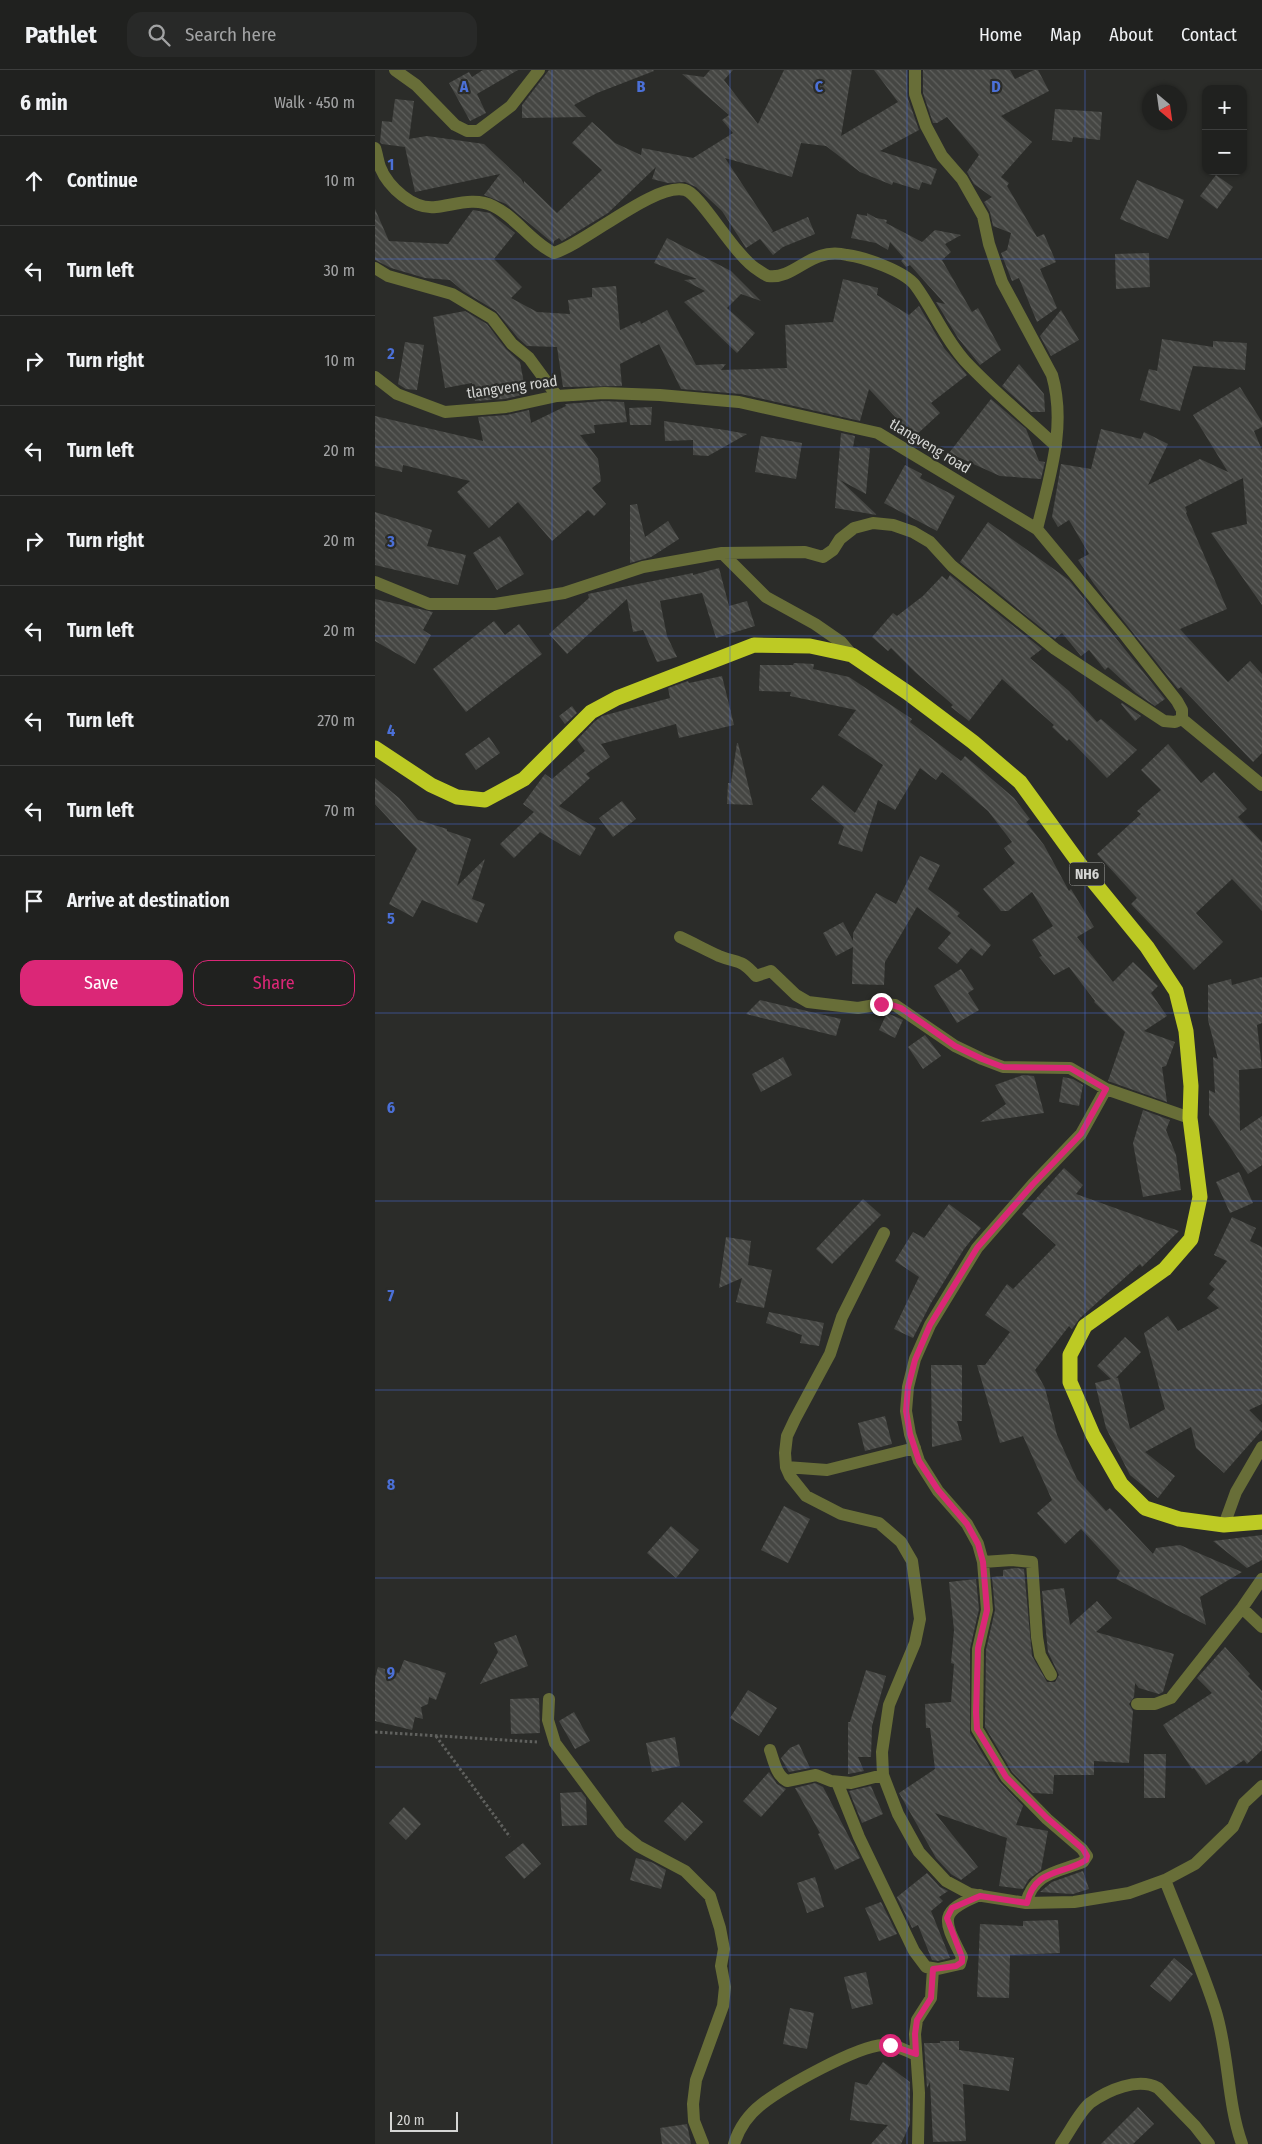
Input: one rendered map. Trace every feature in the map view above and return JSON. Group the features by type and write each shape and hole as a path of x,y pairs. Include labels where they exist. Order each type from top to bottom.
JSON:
{"highway":[{"name":"NH6","path":"375,748 431,785 457,797 485,800 524,779 591,712 617,698 755,645 810,646 851,654 908,693 973,742 1020,782 1083,870 1147,948 1176,991 1186,1031 1191,1086 1190,1118 1201,1197 1191,1239 1165,1269 1085,1326 1070,1354 1070,1382 1093,1435 1121,1484 1145,1508 1179,1519 1224,1525 1262,1522"}],"street":[{"path":"395,70 416,85 455,125 467,131 478,131 511,106 539,70"},
{"path":"915,70 915,94 926,126 942,156 962,180 983,216 989,244 1002,282 1051,375 1058,400 1059,423 1056,446 1037,530"},
{"path":"375,148 380,168 390,183 408,200 419,207 434,208 458,203 481,203 492,206 512,219 545,249 554,253 573,245 647,200 670,191 685,190 695,196 730,243 751,266 768,276 788,273 820,256 835,254 848,255 885,266 913,284 964,360 1056,446"},
{"path":"375,268 388,276 452,294 492,318 512,344 529,358 557,396"},
{"name":"tlangveng road","path":"375,377 397,394 445,412 506,407 557,396 604,393 660,395 739,402 878,433 1037,530 1125,635 1177,701 1182,719 1262,785"},
{"path":"375,582 429,604 495,604 564,593 643,567 722,553 805,552 823,557 833,550 840,539 853,528 873,523 893,525 930,542 952,566 1063,654 1164,721 1175,722 1182,719"},
{"path":"722,553 766,597 815,624 841,642 851,654"},
{"path":"680,937 721,957 734,959 746,965 756,976 771,971 795,995 808,1002 858,1008 881,1004 895,1005 955,1046 982,1059 1003,1067 1070,1068 1106,1089 1190,1118"},
{"path":"1027,1903 1032,1888 1046,1876 1083,1862 1087,1856 1083,1849 1047,1818 1006,1777 977,1729 978,1648 987,1610 983,1562 978,1544 967,1524 938,1490 919,1461 910,1434 906,1411 908,1387 915,1360 930,1325 977,1248 1033,1184 1081,1134 1106,1089"},
{"path":"884,1233 843,1317 830,1354 787,1436 785,1452 789,1476 806,1496 841,1514 879,1523 901,1542 912,1561 920,1619 915,1643 889,1705 882,1752 883,1775 898,1814 919,1852 946,1881 970,1894 980,1896 1027,1903 1074,1902 1129,1893 1165,1880 1195,1864 1233,1827 1244,1804 1262,1786"},
{"path":"1224,1525 1236,1492 1262,1447"},
{"path":"786,1467 827,1470 915,1448"},
{"path":"983,1562 1012,1560 1032,1562 1035,1580 1037,1638 1040,1655 1051,1676"},
{"path":"1137,1704 1155,1704 1171,1698 1242,1608 1262,1579"},
{"path":"1242,1608 1262,1627"},
{"path":"549,1699 548,1720 555,1743 621,1832 638,1846 685,1871 710,1896 724,1949 721,1966 725,1986 723,2006 696,2080 693,2104 695,2121 703,2144"},
{"path":"769,1750 777,1771 787,1781 816,1775 837,1782 851,1783 883,1775"},
{"path":"837,1782 859,1837 921,1962 933,1969 956,1966 962,1962 962,1957 947,1918 952,1908 980,1896"},
{"path":"1165,1880 1216,2013 1227,2066 1234,2122 1242,2144"},
{"path":"918,2144 919,2093 915,2034 917,2020 931,1998 933,1969"},
{"path":"734,2144 737,2133 744,2122 761,2104 806,2076 868,2048 881,2045 890,2045 916,2054"},
{"path":"1061,2144 1089,2104 1127,2085 1141,2083 1151,2084 1158,2088 1195,2126 1209,2144"}],"path":[{"path":"375,1732 555,1743"},
{"path":"435,1736 510,1837"}],"building":[{"path":"483,70 518,70 477,94 486,113 470,121 449,83 469,72 472,77"},
{"path":"549,70 654,71 597,93 574,105 586,117 522,118 522,105"},
{"path":"710,70 733,70 724,80 758,124 784,70 852,70 841,136 898,102 874,70 907,70 907,96 919,130 880,151 937,169 931,185 922,182 919,190 893,182 892,185 860,172 826,146 801,143 792,177 725,158 773,231 771,233 808,217 815,234 783,247 773,255 760,239 746,248 722,211 696,187 685,182 668,183 652,179 656,167 608,213 562,241 559,238 554,241 554,244 506,204 484,195 500,174 415,192 405,147 382,144 380,142 382,121 392,122 395,99 414,101 409,139 427,136 484,144 524,184 524,181 557,213 602,170 572,143 592,122 615,143 641,155 642,148 693,158 733,133 722,120 729,115 682,74 704,77"},
{"path":"923,70 1010,70 1015,79 1038,70 1049,91 1001,116 1032,142 1001,177 1009,183 1007,186 1037,237 1044,234 1056,262 1040,269 1057,308 1037,322 1019,278 1012,281 1001,253 1007,250 1011,233 993,226 990,212 984,202 992,197 974,184 967,172 979,155 947,117 937,123 933,123 923,93"},
{"path":"1055,109 1102,112 1100,140 1073,137 1072,142 1052,140"},
{"path":"1216,175 1233,187 1217,209 1200,196"},
{"path":"1137,180 1184,200 1168,239 1120,219"},
{"path":"375,209 389,241 448,244 473,210 490,213 515,233 494,259 522,287 511,298 537,312 570,314 568,300 592,297 592,288 616,286 620,330 640,321 641,324 667,310 696,365 726,364 721,370 787,368 785,325 833,322 843,279 878,288 877,295 909,315 919,306 944,348 967,375 931,403 940,413 914,437 869,389 860,421 741,394 681,389 659,344 620,364 622,386 563,387 557,347 527,346 496,311 463,291 450,280 425,278 391,268 375,260"},
{"path":"867,213 876,218 887,220 886,223 922,242 935,230 961,235 945,244 951,252 942,260 972,312 978,308 1001,350 980,365 958,338 936,302 945,304 910,265 906,267 901,261 904,258 890,242 888,250 876,243 851,238 857,214 867,216"},
{"path":"667,238 731,271 761,301 741,294 727,308 755,333 737,353 684,302 705,291 684,280 697,279 654,263"},
{"path":"1149,253 1150,287 1116,289 1115,254"},
{"path":"1061,310 1079,340 1051,356 1040,336"},
{"path":"465,311 487,324 506,349 520,362 526,394 505,399 475,401 472,383 445,388 433,317"},
{"path":"1162,339 1213,347 1213,341 1247,343 1245,370 1193,366 1180,411 1140,400 1149,369 1157,371"},
{"path":"405,342 424,345 417,390 406,389 398,384"},
{"path":"1019,364 1044,394 1045,412 1031,412 1002,386"},
{"path":"1240,387 1262,422 1262,427 1254,431 1262,450 1262,605 1211,533 1247,524 1243,478 1185,507 1227,609 1180,629 1228,682 1250,661 1262,674 1262,753 1253,762 1181,687 1178,689 1094,584 1078,560 1089,554 1069,520 1058,527 1052,517 1061,464 1091,469 1101,429 1141,439 1144,432 1168,444 1148,485 1200,459 1228,472 1193,415"},
{"path":"991,399 1026,429 1039,461 1045,462 1041,479 1000,476 949,453"},
{"path":"604,401 624,402 627,422 594,425 595,433 580,435 598,459 601,481 592,488 606,504 594,516 588,510 552,541 518,502 489,528 457,492 470,481 403,465 402,472 375,466 375,416 483,441 478,417 507,415 529,410 531,423 566,406 565,404"},
{"path":"652,407 651,425 630,425 629,408"},
{"path":"664,421 747,434 708,456 693,455 693,440 665,441"},
{"path":"841,433 855,436 853,447 870,448 866,494 840,480 877,515 835,508"},
{"path":"761,436 802,443 796,479 755,472"},
{"path":"905,465 922,474 920,478 955,496 937,531 884,503"},
{"path":"637,504 645,537 668,521 679,539 651,557 630,563 630,505"},
{"path":"375,512 432,530 427,546 466,555 458,585 375,565"},
{"path":"988,522 1069,580 1165,699 1155,706 1136,693 1108,667 1105,670 1089,650 1081,656 1062,633 1055,639 960,562"},
{"path":"500,536 524,574 497,590 473,553"},
{"path":"719,568 729,606 747,601 755,626 716,638 702,593 660,601 667,636 677,657 657,662 643,630 633,632 627,599 567,654 549,634 589,598 588,594 693,573 693,575"},
{"path":"950,575 1042,649 1030,658 1069,691 1097,722 1101,719 1137,750 1107,778 1069,739 1067,741 1052,727 1054,725 1002,679 969,721 951,707 953,705 891,648 888,651 872,637 893,613 897,616 923,596 942,576 947,580"},
{"path":"375,599 433,612 423,630 431,635 415,664 375,641"},
{"path":"494,621 505,635 519,624 542,654 466,712 433,669"},
{"path":"794,663 814,664 813,669 849,677 912,719 910,722 961,761 965,756 1014,798 1030,819 1026,822 1044,845 1069,891 1071,889 1094,927 1077,937 1113,982 1133,962 1158,986 1151,993 1167,1016 1144,1031 1175,1042 1166,1066 1162,1067 1167,1102 1108,1081 1125,1032 1094,1002 1069,967 1054,975 1039,957 1042,956 1032,940 1053,926 1032,892 1008,911 1001,911 983,889 1015,863 1004,848 1012,842 988,811 942,772 936,780 920,768 895,810 878,800 862,852 838,844 844,827 811,799 823,785 855,813 883,765 838,735 856,710 790,696 791,692 759,691 760,665 793,665"},
{"path":"722,676 734,725 679,738 676,724 601,744 610,757 586,774 590,778 559,806 596,828 580,856 540,832 514,858 500,844 534,812 523,804 545,774 552,779 585,751 577,740 594,722 602,716 670,698 668,688 688,681 689,683"},
{"path":"1122,703 1141,716 1135,721"},
{"path":"572,706 577,713 565,724 559,716"},
{"path":"489,737 500,753 476,770 465,754"},
{"path":"737,743 753,805 727,804 728,783 731,783"},
{"path":"1168,744 1201,783 1214,772 1247,809 1238,817 1262,842 1262,911 1232,879 1196,913 1223,942 1194,970 1131,904 1137,898 1097,854 1141,814 1137,811 1161,790 1141,770"},
{"path":"375,778 399,798 418,820 471,839 457,886 485,859 472,899 485,904 477,923 422,900 413,917 389,904 417,849 375,804"},
{"path":"622,801 636,819 613,837 599,818"},
{"path":"920,856 940,865 928,889 960,913 957,916 991,945 982,956 971,948 957,964 938,948 951,933 917,907 885,962 884,985 852,984 853,947 836,956 823,933 843,922 853,941 853,933 876,893 896,904"},
{"path":"961,969 974,989 968,993 979,1010 957,1023 934,986"},
{"path":"1262,977 1262,1023 1257,1025 1262,1068 1239,1070 1240,1131 1262,1116 1262,1165 1248,1174 1209,1115 1209,1090 1215,1093 1213,1057 1218,1059 1208,1020 1208,985 1231,979 1232,985"},
{"path":"760,1000 841,1019 836,1036 746,1014"},
{"path":"887,1013 903,1020 895,1038 879,1030"},
{"path":"925,1035 941,1056 923,1069 908,1047"},
{"path":"783,1057 792,1075 761,1092 752,1074"},
{"path":"1023,1075 1034,1076 1044,1113 980,1122 1006,1104 995,1085"},
{"path":"1063,1077 1073,1079 1083,1085 1079,1106 1059,1102"},
{"path":"1143,1110 1170,1120 1166,1130 1176,1155 1181,1190 1143,1197 1133,1143"},
{"path":"1064,1168 1083,1185 1076,1194 1179,1231 1142,1267 1140,1264 1080,1318 1072,1329 1069,1326 1035,1370 1045,1388 1057,1435 1077,1479 1106,1511 1110,1508 1153,1554 1156,1548 1180,1545 1242,1572 1200,1597 1206,1625 1116,1579 1120,1571 1081,1529 1065,1544 1037,1513 1052,1500 1023,1436 1000,1443 977,1365 985,1365 1010,1332 985,1315 1007,1284 1013,1289 1056,1245 1022,1214"},
{"path":"1239,1172 1253,1203 1230,1213 1216,1182"},
{"path":"863,1199 881,1215 832,1264 816,1249"},
{"path":"949,1204 981,1228 964,1249 931,1303 913,1338 894,1329 919,1277 895,1261 913,1232 924,1238"},
{"path":"1232,1217 1256,1228 1250,1241 1262,1247 1262,1404 1249,1410 1262,1423 1262,1430 1224,1473 1196,1448 1191,1427 1145,1452 1175,1476 1158,1498 1130,1475 1106,1428 1095,1383 1111,1379 1097,1366 1125,1337 1141,1352 1116,1378 1118,1378 1130,1429 1165,1409 1144,1333 1168,1316 1178,1331 1219,1308 1207,1298 1215,1289 1209,1284 1227,1261 1214,1255"},
{"path":"726,1237 751,1241 748,1265 772,1270 764,1308 736,1302 742,1278 719,1288"},
{"path":"769,1312 824,1323 819,1346 800,1343 802,1335 766,1323"},
{"path":"931,1365 962,1365 962,1421 957,1421 962,1440 932,1447"},
{"path":"885,1416 892,1444 865,1451 858,1423"},
{"path":"784,1506 810,1519 788,1563 761,1550"},
{"path":"671,1526 699,1550 676,1578 647,1553"},
{"path":"1262,1535 1262,1560 1247,1568 1213,1541"},
{"path":"1024,1569 1032,1656 1047,1682 1055,1682 1059,1675 1048,1652 1042,1591 1064,1588 1070,1625 1097,1601 1112,1618 1096,1632 1174,1654 1163,1692 1159,1694 1139,1688 1135,1683 1134,1697 1129,1704 1133,1711 1129,1763 1094,1761 1094,1775 1054,1775 1053,1794 1033,1793 1012,1772 985,1727 986,1650 995,1610 992,1577 1003,1576 1003,1570"},
{"path":"976,1579 979,1609 970,1649 970,1733 999,1781 1023,1806 1016,1825 1048,1831 1041,1870 1029,1879 1023,1889 999,1886 1007,1838 935,1813 978,1867 961,1880 951,1874 936,1858 899,1793 935,1769 930,1728 926,1728 925,1704 951,1702 954,1664 951,1663 954,1630 949,1582"},
{"path":"516,1635 528,1666 480,1684 498,1652 494,1643"},
{"path":"1225,1647 1250,1674 1248,1676 1262,1691 1262,1750 1247,1764 1244,1760 1206,1785 1194,1768 1192,1769 1163,1725 1212,1693 1197,1678"},
{"path":"404,1660 446,1673 436,1700 429,1697 428,1704 421,1707 423,1719 415,1717 412,1730 375,1721 375,1678 378,1667 399,1673"},
{"path":"866,1670 886,1676 872,1726 871,1757 858,1757 864,1771 848,1774 848,1722 850,1722"},
{"path":"748,1690 777,1708 759,1736 730,1718"},
{"path":"539,1698 540,1733 511,1734 510,1699"},
{"path":"574,1712 590,1741 575,1749 559,1721"},
{"path":"675,1737 680,1766 652,1772 646,1743"},
{"path":"799,1744 810,1768 789,1772 781,1758 790,1748"},
{"path":"1144,1754 1166,1754 1165,1798 1144,1798"},
{"path":"769,1772 777,1784 786,1789 761,1817 743,1801"},
{"path":"815,1783 823,1787 860,1858 835,1870 818,1834 820,1833 795,1788"},
{"path":"871,1786 883,1814 862,1823 849,1791"},
{"path":"581,1792 586,1798 587,1825 562,1826 560,1793"},
{"path":"682,1802 703,1822 685,1841 664,1821"},
{"path":"404,1807 421,1824 406,1840 389,1823"},
{"path":"523,1843 541,1864 524,1879 505,1857"},
{"path":"636,1858 651,1862 666,1870 661,1889 630,1880"},
{"path":"1083,1871 1089,1889 1073,1894 1040,1892 1052,1882"},
{"path":"927,1873 940,1887 948,1891 939,1897 943,1901 931,1911 950,1958 938,1961 932,1960 918,1925 912,1928 897,1897"},
{"path":"815,1877 824,1907 807,1913 797,1883"},
{"path":"881,1902 897,1934 879,1941 865,1908"},
{"path":"1058,1920 1060,1953 1010,1955 1009,1998 977,1997 980,1924 1023,1926 1023,1921"},
{"path":"1174,1958 1193,1974 1170,2002 1150,1986"},
{"path":"866,1972 873,2004 852,2009 844,1977"},
{"path":"790,2008 814,2013 807,2049 783,2044"},
{"path":"940,2041 959,2041 959,2050 1014,2058 1009,2091 963,2084 966,2141 933,2142 930,2082 927,2088 924,2043 940,2043"},
{"path":"883,2062 910,2082 910,2124 901,2144 871,2144 888,2125 850,2120 855,2082 867,2085"},
{"path":"1138,2107 1154,2124 1133,2144 1101,2144"},
{"path":"687,2124 691,2144 662,2144 660,2128"}],"route":[{"path":"881,1004 895,1005 901,1008 955,1046 1003,1067 1070,1068 1106,1089 1081,1134 1033,1184 977,1248 930,1325 915,1360 908,1387 906,1411 910,1434 919,1461 938,1490 967,1524 978,1544 983,1562 987,1610 978,1648 977,1729 1006,1777 1047,1818 1083,1849 1087,1856 1086,1860 1077,1865 1051,1872 1032,1888 1027,1903 980,1896 952,1908 947,1918 962,1957 962,1962 948,1968 933,1969 931,1998 917,2020 915,2034 916,2054 890,2045"}]}
